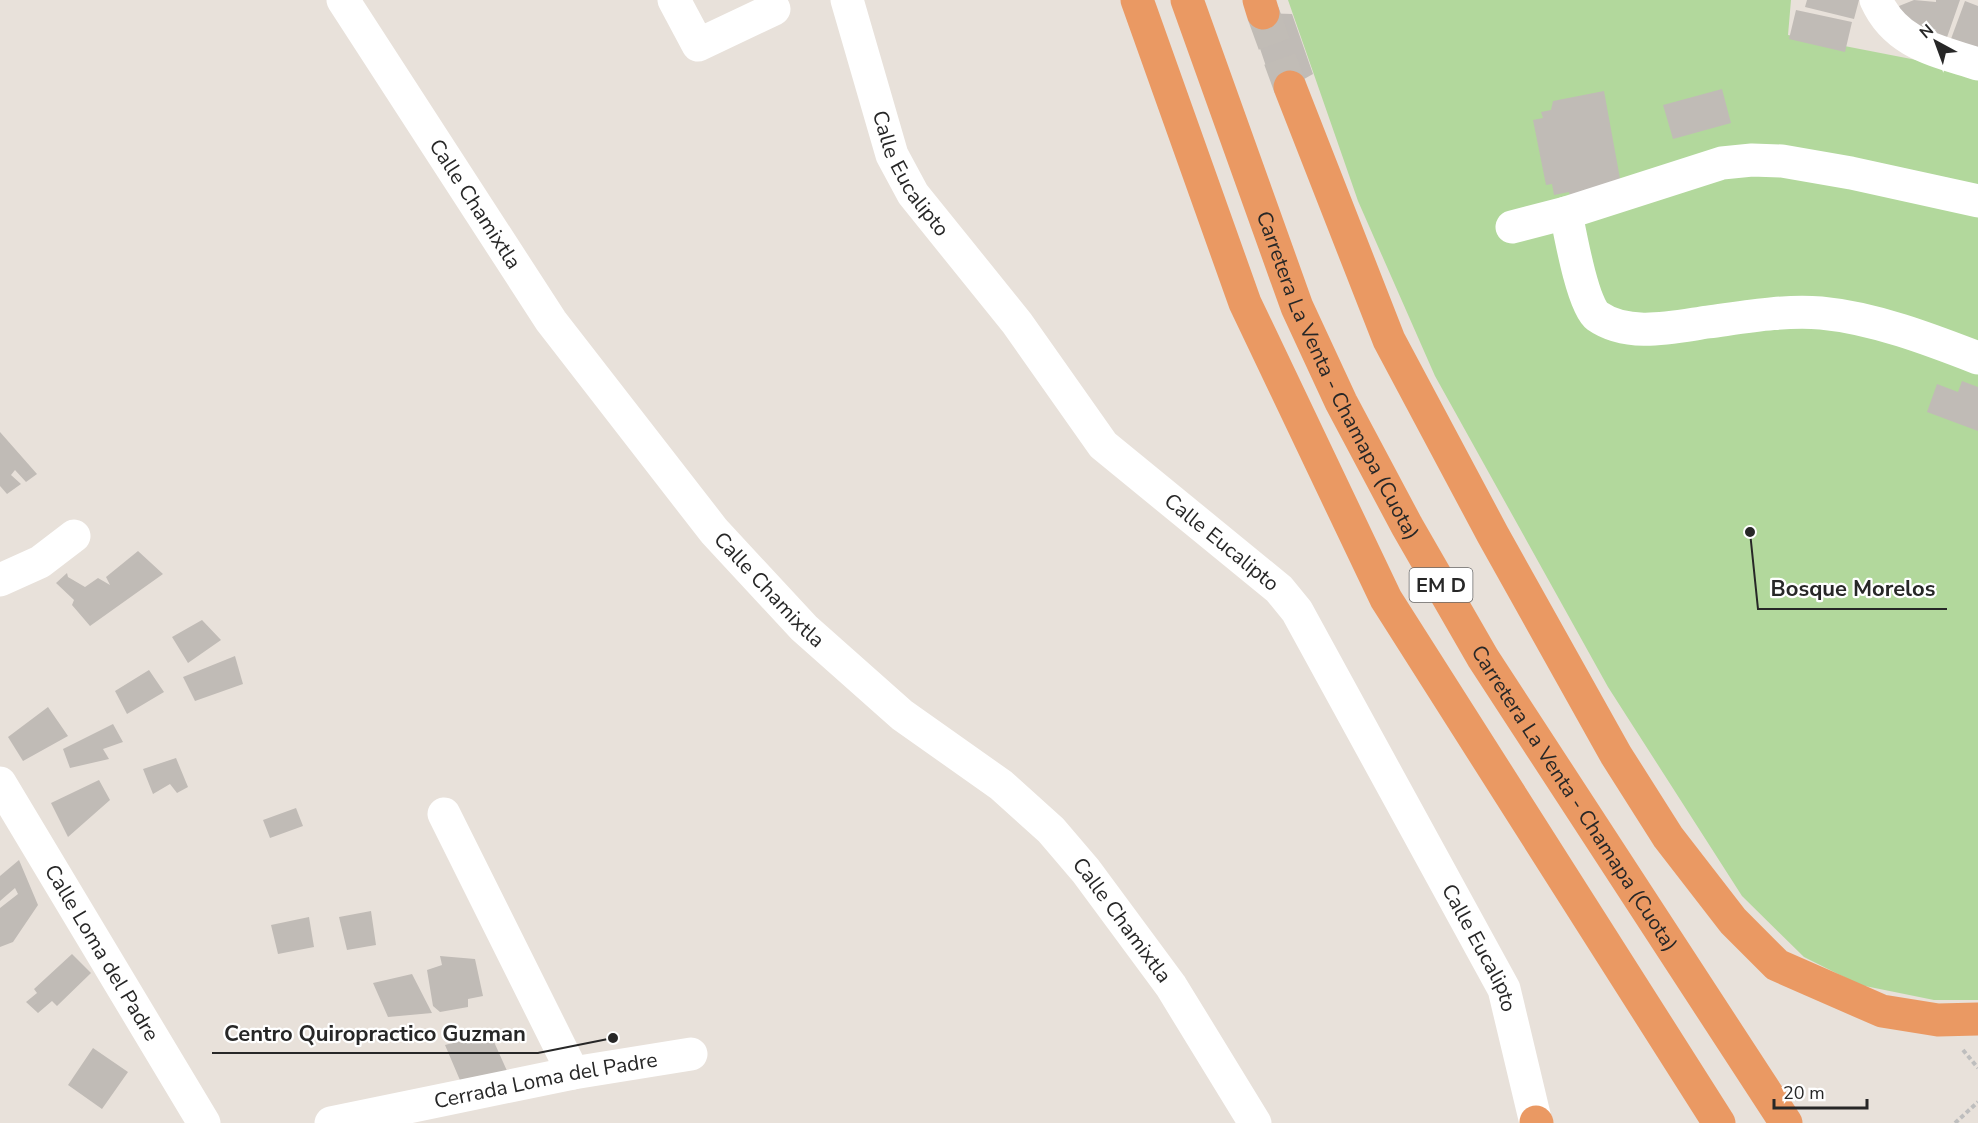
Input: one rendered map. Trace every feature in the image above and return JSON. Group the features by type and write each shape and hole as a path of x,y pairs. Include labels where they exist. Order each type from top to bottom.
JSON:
{"highway":[{"name":"EM D","path":"1137,0 1245,303 1386,599 1719,1123"},
{"name":"Carretera La Venta - Chamapa (Cuota)","path":"1186,0 1297,307 1341,402 1407,526 1483,658 1786,1123"},
{"path":"1290,87 1389,340 1516,577 1616,755 1668,837 1733,921 1777,965 1882,1011 1938,1020 1978,1019"}],"street":[{"name":"Calle Chamixtla","path":"343,0 551,321 714,531 813,636 902,715 1001,785 1051,830 1086,871 1171,986 1255,1123"},
{"path":"674,0 698,45 774,9"},
{"name":"Calle Eucalipto","path":"848,0 892,155 914,194 1017,323 1103,445 1279,589 1297,611 1504,989 1536,1123"},
{"path":"1876,0 1884,18 1910,41 1978,64"},
{"path":"1512,227 1566,213 1722,163 1752,160 1782,161 1851,173 1978,201"},
{"path":"1566,213 1587,297 1595,315 1613,325 1636,329 1769,314 1821,313 1869,323 1932,341 1978,358"},
{"path":"0,580 40,562 74,536"},
{"name":"Calle Loma del Padre","path":"0,783 197,1119"},
{"path":"444,814 573,1072"},
{"name":"Cerrada Loma del Padre","path":"331,1123 573,1072 691,1054"}],"path":[{"path":"1955,1123 1978,1102"}],"green space":[{"path":"1288,0 1791,0 1788,35 1978,72 1978,1000 1934,1000 1860,985 1804,957 1742,896 1608,687 1435,376 1358,201"}],"building":[{"path":"1807,0 1859,0 1854,19 1805,7"},
{"path":"1914,0 1936,2 1936,0 1960,0 1945,43 1909,31 1899,6"},
{"path":"1965,1 1978,6 1978,59 1948,47"},
{"path":"1796,10 1852,22 1845,52 1789,39"},
{"path":"1263,13 1292,14 1313,74 1290,87 1272,84 1252,25"},
{"path":"1722,89 1731,123 1673,139 1663,105"},
{"path":"1604,91 1621,184 1571,203 1569,192 1554,195 1552,184 1546,185 1533,120 1543,118 1541,112 1551,110 1553,101"},
{"path":"1962,381 1978,387 1978,431 1927,412 1937,384 1958,392"},
{"path":"0,432 37,474 26,482 15,470 11,475 21,484 7,494 0,486"},
{"path":"138,551 163,574 90,626 72,605 74,600 56,583 67,573 68,577 85,587 98,578 110,585 106,577"},
{"path":"202,620 221,640 188,663 172,637"},
{"path":"235,656 243,684 195,701 183,677"},
{"path":"149,670 164,692 127,714 115,691"},
{"path":"48,707 68,736 23,761 8,737"},
{"path":"113,724 123,742 103,749 109,759 70,768 63,749"},
{"path":"176,758 188,787 177,793 170,784 153,794 143,769"},
{"path":"99,780 110,800 68,837 51,803"},
{"path":"296,808 303,826 270,838 263,820"},
{"path":"19,860 38,905 13,942 0,947 0,908 18,894 15,888 0,901 0,876"},
{"path":"371,911 376,945 347,950 339,917"},
{"path":"309,917 314,947 278,954 271,925"},
{"path":"72,954 91,973 57,1006 52,1001 38,1013 26,1002 37,993 34,989"},
{"path":"440,956 475,959 483,996 468,999 468,1007 440,1012 433,1006 427,970 442,965"},
{"path":"412,974 432,1013 388,1017 373,983"},
{"path":"490,1033 512,1082 465,1092 445,1045"},
{"path":"93,1048 128,1072 102,1109 68,1085"}],"tunnel":[{"path":"1263,13 1290,87"}],"place":[{"name":"Bosque Morelos","path":"1750,532"},
{"name":"Centro Quiropractico Guzman","path":"613,1038"}]}
